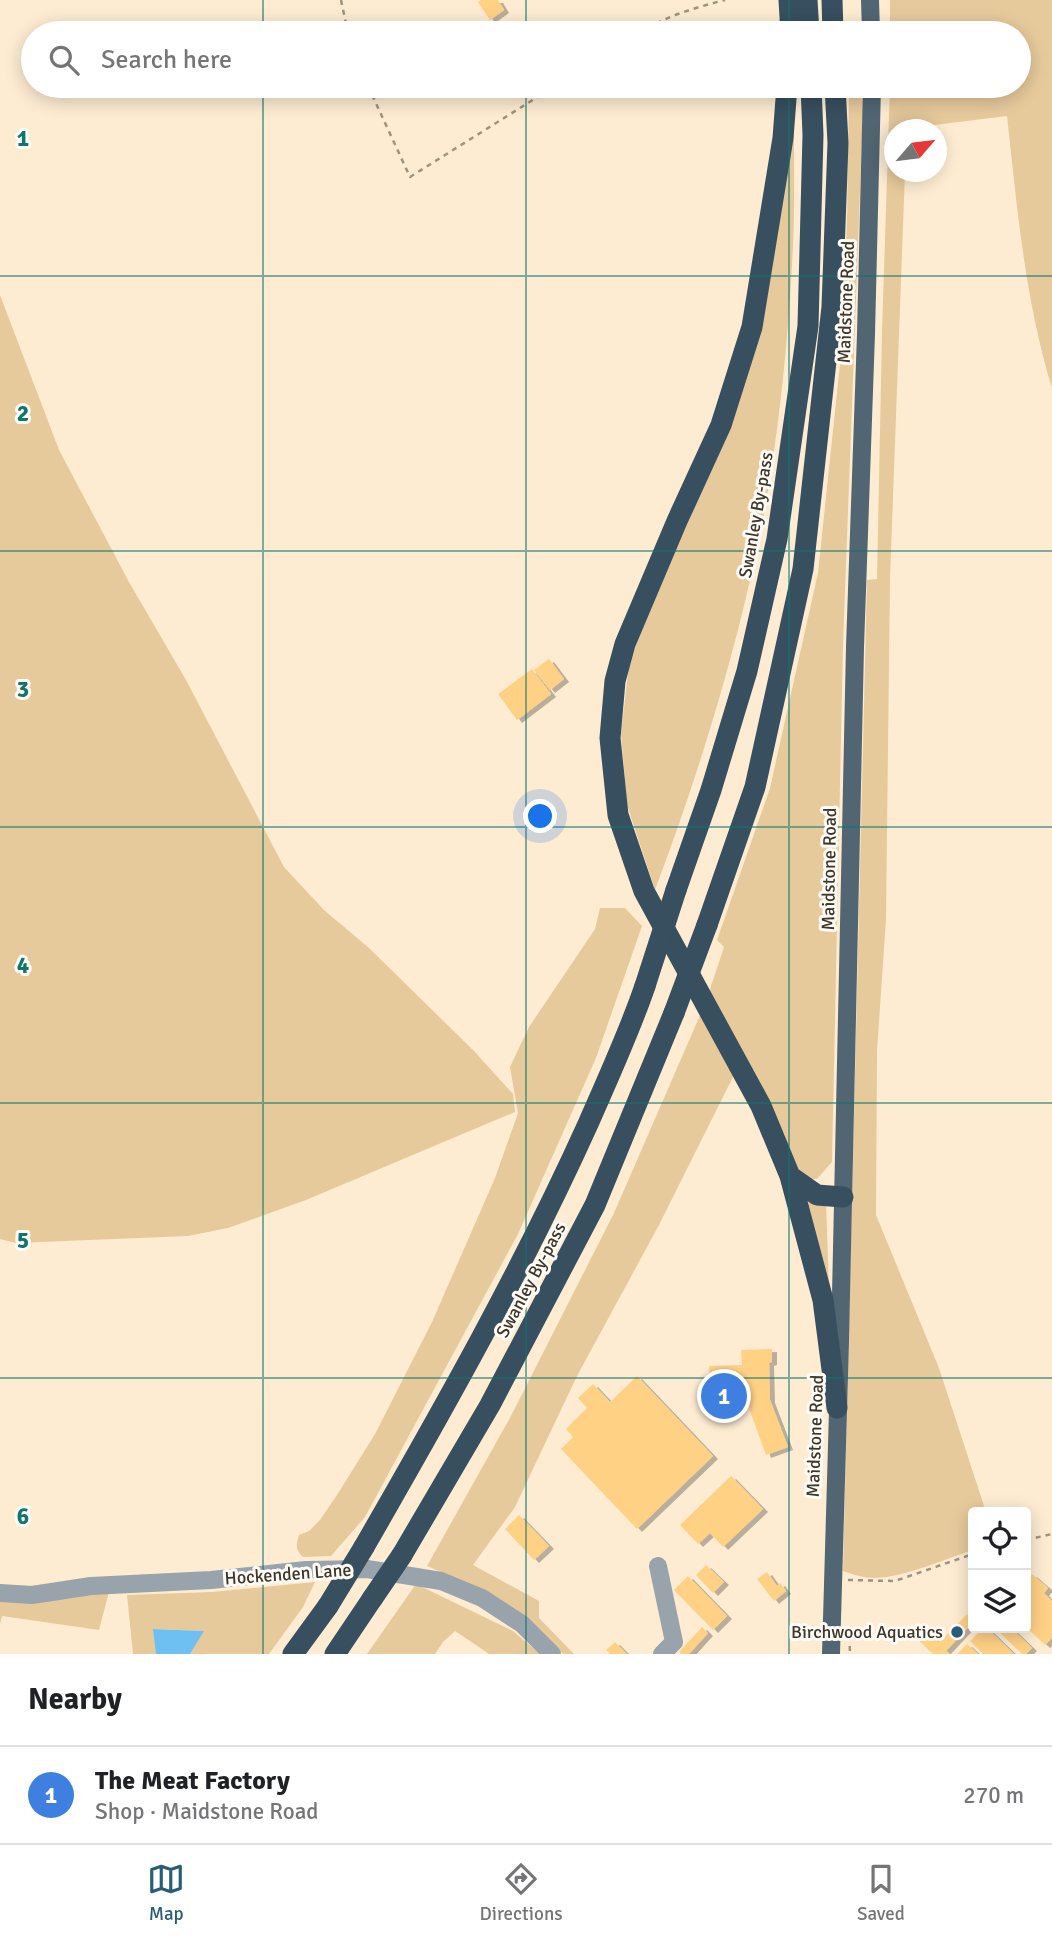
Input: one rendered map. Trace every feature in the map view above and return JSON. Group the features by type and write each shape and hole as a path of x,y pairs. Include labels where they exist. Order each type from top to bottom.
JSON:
{"highway":[{"path":"789,0 790,21"},
{"path":"807,0 808,21"},
{"path":"832,0 833,21"},
{"path":"786,98 783,138 752,327 721,425 625,644 615,681 610,738 618,815 644,891 761,1106 790,1177 823,1300 837,1408"},
{"name":"Swanley By-pass","path":"293,1654 328,1606 456,1387 552,1203 630,1030 711,790 747,671 777,539 808,326 811,98"},
{"name":"Swanley By-pass","path":"335,1654 402,1555 490,1405 596,1205 674,1013 755,787 803,569 832,307 838,143 836,98"},
{"path":"790,1177 817,1195 844,1197"}],"main road":[{"path":"870,0 871,21"},
{"name":"Maidstone Road","path":"831,1654 844,1197 855,635 867,320 872,98"}],"street":[{"path":"657,1566 674,1642 662,1654"},
{"name":"Hockenden Lane","path":"0,1593 32,1595 91,1586 211,1580 306,1570 367,1569 441,1581 482,1598 522,1624 552,1654"}],"path":[{"path":"341,0 345,21"},
{"path":"661,21 688,9 725,0"},
{"path":"374,98 410,177 536,98"},
{"path":"1031,1538 1052,1534"},
{"path":"832,1578 895,1581 968,1556"}],"shaded area":[{"path":"890,0 1052,0 1052,388 1029,287 1007,116 947,123 947,119 889,119 890,98 1031,98 1031,21 890,21"},
{"path":"849,98 862,98 843,644 832,1162 817,1179 810,1179 800,1172 709,992 724,947 717,940 770,788 818,573 842,345"},
{"path":"791,131 794,133 794,199 790,295 782,384 766,503 745,601 719,699 655,890 627,805 621,734 629,664 654,594 729,428 771,275"},
{"path":"887,182 905,182 890,579 886,919 877,1051 876,1215 939,1368 984,1507 968,1507 968,1552 912,1571 876,1578 843,1571 867,580 877,579"},
{"path":"0,295 59,450 129,582 186,680 284,867 324,910 369,948 474,1051 513,1094 515,1112 306,1200 228,1228 188,1236 16,1243 0,1239"},
{"path":"600,908 625,908 642,926 596,1058 518,1234 365,1517 331,1556 303,1557 297,1547 299,1535 309,1531 320,1520 337,1495 375,1434 432,1322 495,1178 518,1113 510,1067 529,1027 595,929"},
{"path":"701,1013 734,1075 659,1225 577,1376 515,1507 473,1565 539,1601 539,1618 574,1654 563,1654 528,1618 484,1591 427,1566 511,1416 614,1213"},
{"path":"826,1201 829,1289 800,1202"},
{"path":"315,1582 303,1607 269,1654 190,1654 203,1631 154,1629 156,1654 133,1654 127,1595 212,1592"},
{"path":"416,1584 513,1631 540,1654 489,1654 455,1631 435,1654 367,1654"},
{"path":"109,1592 99,1630 2,1616 0,1624 0,1600"}],"water":[{"path":"153,1629 204,1631 190,1654 156,1654"}],"building":[{"path":"498,0 504,10 490,20 478,2"},
{"path":"549,659 564,679 550,690 534,670"},
{"path":"532,669 551,694 517,720 498,694"},
{"path":"772,1349 772,1362 769,1363 770,1400 788,1447 766,1455 746,1400 734,1401 734,1408 711,1409 709,1366 742,1365 741,1350"},
{"path":"637,1376 713,1456 637,1529 561,1449 573,1437 566,1429 587,1408 578,1398 593,1384 610,1402"},
{"path":"731,1476 763,1509 723,1547 710,1533 698,1544 680,1525"},
{"path":"519,1515 549,1546 534,1560 505,1529"},
{"path":"706,1565 724,1582 713,1593 696,1575"},
{"path":"767,1572 777,1586 780,1583 786,1591 774,1601 757,1579"},
{"path":"1032,1574 1048,1588 1044,1593 1052,1601 1052,1638 1045,1645 1031,1632"},
{"path":"688,1576 727,1616 713,1630 674,1590"},
{"name":"Birchwood Aquatics","path":"967,1614 968,1627 946,1651 950,1654 933,1654 914,1636 922,1627 939,1643"},
{"path":"702,1627 708,1633 689,1654 681,1654 679,1652"},
{"path":"978,1633 992,1633 1014,1654 983,1654 970,1641"},
{"path":"1000,1633 1016,1633 1032,1648 1022,1654"},
{"path":"615,1642 627,1654 610,1654 606,1650"},
{"path":"967,1644 978,1654 957,1654"}],"place":[{"name":"The Meat Factory","path":"724,1396"},
{"name":"Birchwood Aquatics","path":"957,1632"}]}
